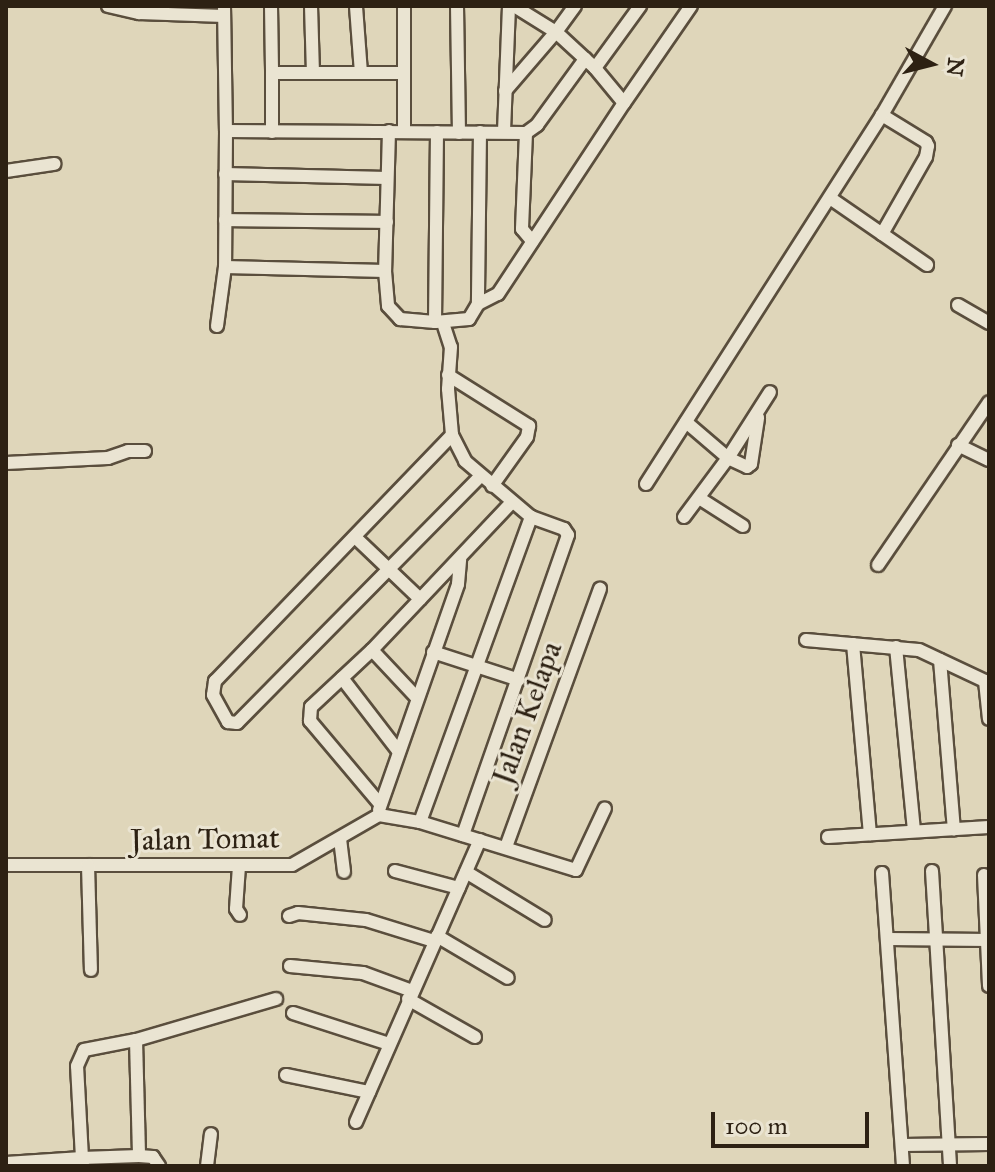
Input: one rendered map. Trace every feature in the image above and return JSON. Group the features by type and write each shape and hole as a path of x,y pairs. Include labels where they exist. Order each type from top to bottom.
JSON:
{"street":[{"path":"108,6 139,13 224,11 225,267 217,326"},
{"path":"271,6 272,132"},
{"path":"311,6 313,73"},
{"path":"356,6 361,73"},
{"path":"404,6 404,132"},
{"path":"457,6 459,133"},
{"path":"504,131 514,6 556,32 595,68 624,103"},
{"path":"505,91 575,6"},
{"path":"595,68 640,6"},
{"path":"478,304 498,294 691,6"},
{"path":"646,484 882,115 945,6"},
{"path":"226,131 526,133 537,125 585,59"},
{"path":"272,73 403,73"},
{"path":"882,115 928,146 926,157 882,234"},
{"path":"389,131 385,271 390,312 400,319 439,323 469,319 478,304 480,132"},
{"path":"437,132 439,323 451,347 448,375 452,435 465,461 480,477 531,517 564,529 567,539 463,835"},
{"path":"526,133 521,220 524,235 532,241"},
{"path":"6,171 54,164"},
{"path":"225,174 387,178"},
{"path":"830,198 927,265"},
{"path":"225,220 387,222"},
{"path":"225,267 385,271"},
{"path":"958,305 989,323"},
{"path":"448,375 529,426 527,437 492,486"},
{"path":"684,517 728,458 770,392"},
{"path":"878,565 989,402"},
{"path":"686,422 728,458 745,467 750,466 759,411"},
{"path":"452,435 215,681 213,695 228,722 237,723 480,477"},
{"path":"958,445 989,460"},
{"path":"6,463 108,458 128,451 145,451"},
{"path":"699,498 743,526"},
{"path":"512,502 372,650 311,707 310,721 379,810 575,870 605,808"},
{"path":"420,822 531,517"},
{"path":"355,537 391,568 420,599"},
{"path":"379,810 461,573 460,559"},
{"name":"Jalan Kelapa","path":"506,847 599,593"},
{"path":"806,640 919,650 987,682 989,719"},
{"path":"853,644 870,834"},
{"path":"896,647 914,831"},
{"path":"372,650 417,698"},
{"path":"433,652 474,668 519,680"},
{"path":"940,660 954,829"},
{"path":"342,678 399,752"},
{"name":"Jalan Tomat","path":"6,865 292,865 340,839 379,810"},
{"path":"828,837 989,827"},
{"path":"340,839 344,872"},
{"path":"356,1122 480,840"},
{"path":"88,865 91,970"},
{"path":"239,866 236,909 240,915"},
{"path":"395,871 459,888"},
{"path":"932,871 950,1166"},
{"path":"466,872 545,920"},
{"path":"882,873 903,1166"},
{"path":"984,875 989,986"},
{"path":"289,916 298,913 366,920 435,939 508,978"},
{"path":"888,939 988,940"},
{"path":"290,966 363,973 410,995 475,1037"},
{"path":"83,1162 78,1057 84,1050 136,1040 276,999"},
{"path":"293,1013 389,1044"},
{"path":"136,1040 139,1156"},
{"path":"286,1075 369,1092"},
{"path":"207,1166 211,1134"},
{"path":"902,1145 989,1144"},
{"path":"6,1163 83,1162 139,1156 153,1157 159,1166"}]}
